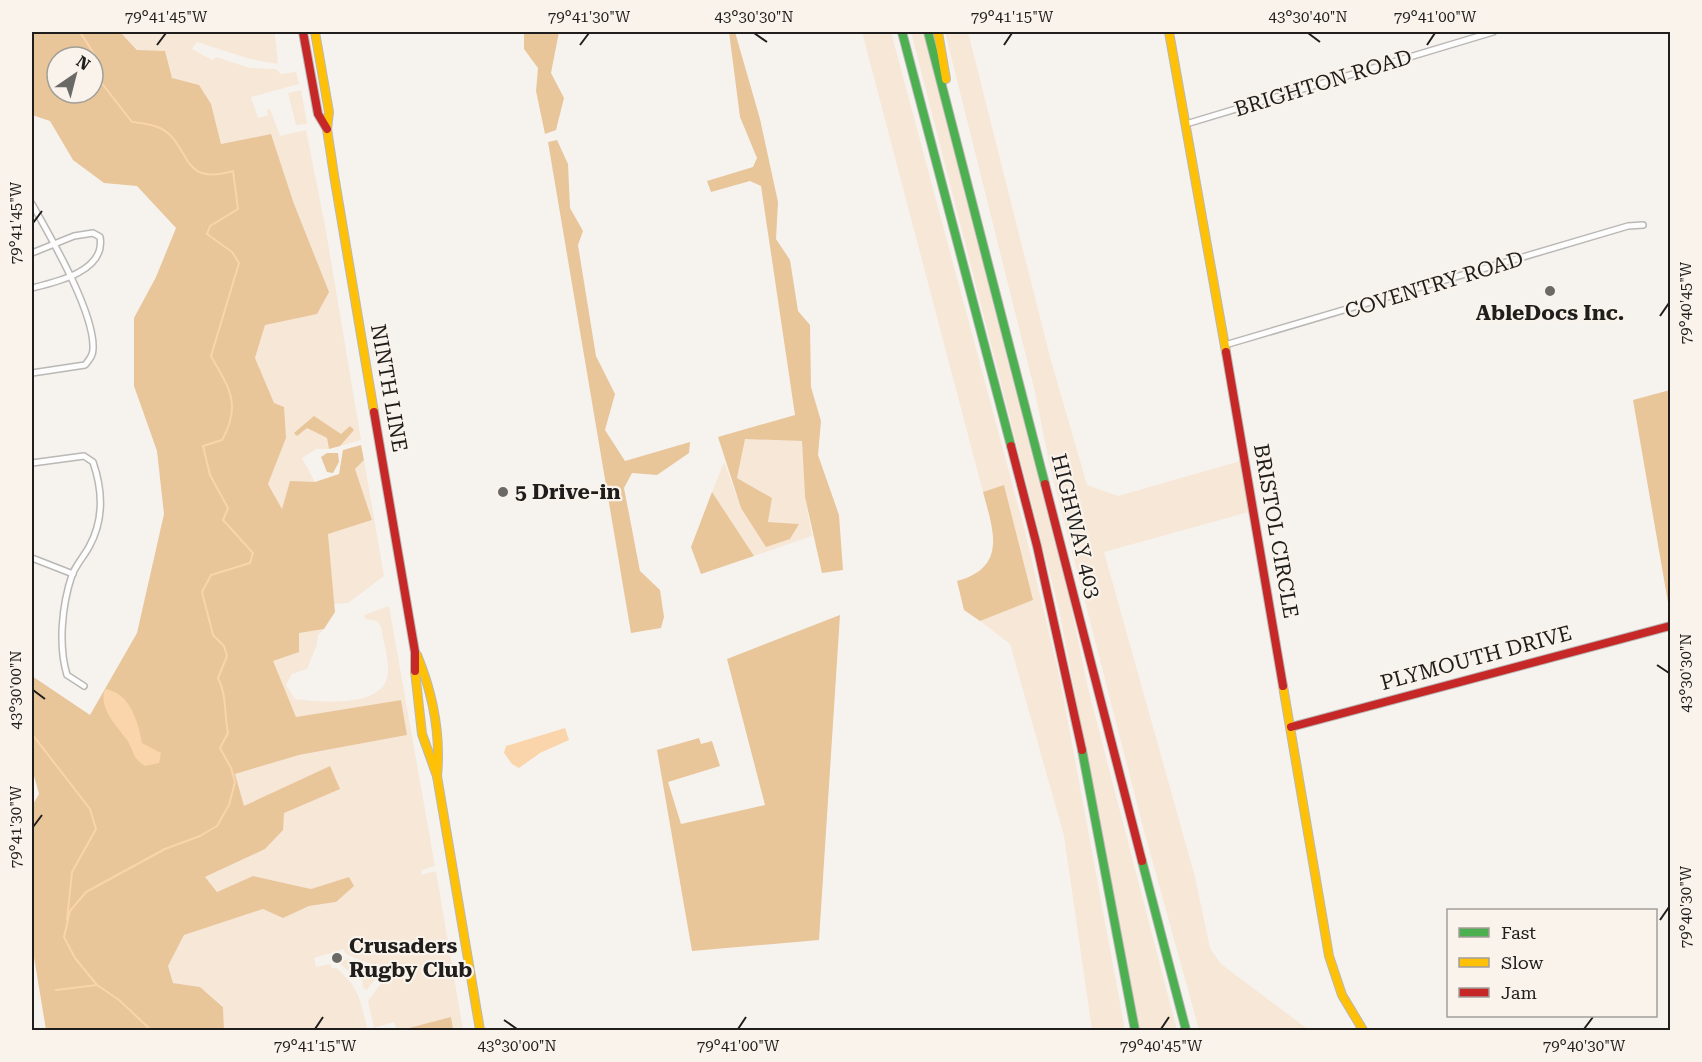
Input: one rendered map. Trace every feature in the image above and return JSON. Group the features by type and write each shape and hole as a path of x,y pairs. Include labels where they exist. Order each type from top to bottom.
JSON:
{"main road":[{"name":"NINTH LINE","path":"303,32 318,114 327,129"},
{"name":"NINTH LINE","path":"315,32 329,112 327,129 415,652 414,677 428,763 437,776"},
{"name":"HIGHWAY 403","path":"902,32 1040,557 1091,792 1134,1030"},
{"name":"HIGHWAY 403","path":"928,32 1186,1030"},
{"path":"938,32 946,70 946,97"},
{"name":"BRISTOL CIRCLE","path":"1169,32 1291,727 1326,944 1341,993 1363,1030"},
{"name":"PLYMOUTH DRIVE","path":"1291,727 1671,626"},
{"name":"NINTH LINE","path":"415,652 426,676 440,756 437,776 480,1030"}],"street":[{"name":"BRIGHTON ROAD","path":"1186,124 1493,32"},
{"path":"32,204 54,244 89,322 93,349 91,359 85,365 32,373"},
{"name":"COVENTRY ROAD","path":"1225,345 1362,307 1628,226 1643,225"},
{"path":"32,253 74,236 93,233 100,237 102,247 96,260 69,277 32,288"},
{"path":"32,463 84,456 93,462 101,502 101,519 95,535 73,574 63,624 63,660 67,675 84,686"},
{"path":"32,558 73,574"}],"shaded area":[{"path":"32,32 120,32 137,50 165,51 172,78 199,85 211,104 221,144 271,134 294,204 329,292 317,314 265,325 255,358 274,403 284,407 286,438 268,484 282,509 290,481 315,482 339,474 343,450 361,445 364,460 355,469 372,520 328,534 335,612 324,629 299,633 299,652 273,661 296,717 401,700 407,735 299,755 235,774 244,806 330,766 340,789 284,813 283,830 265,849 205,877 217,892 253,876 311,889 349,877 354,886 336,902 309,906 283,918 263,909 184,935 168,966 173,983 200,987 223,1007 224,1030 46,1030 32,945 32,806 39,794 32,769 32,676 90,715 137,633 164,514 157,451 134,386 134,318 156,277 176,228 137,186 104,183 73,160 50,121 32,115"},
{"path":"120,32 265,32 275,34 278,64 250,59 197,42 192,49 212,60 216,57 250,68 276,69 281,74 296,72 299,84 251,97 258,118 268,115 267,110 270,109 280,136 306,130 325,225 361,440 340,446 353,430 350,426 342,434 307,428 327,438 329,449 316,449 302,458 315,482 290,482 282,509 268,483 286,438 255,358 265,324 317,314 294,204 271,134 221,144 211,104 152,62"},
{"path":"524,32 559,32 551,73 564,98 556,130 545,134 536,91 538,68 524,49"},
{"path":"729,32 735,32 760,119 778,202 776,239 790,260 798,311 810,325 811,387 821,421 818,455 839,515 843,570 822,573 805,497 802,441 745,439 737,478 772,498 768,522 799,524 790,539 766,547 741,508 718,437 795,415 761,186 750,181 711,192 707,181 753,167 757,158 740,117"},
{"path":"862,32 891,32 1025,531 1060,679 1125,1030 1092,1030 1064,836 1010,644 980,621 1032,600 1004,486 983,492"},
{"path":"911,32 923,32 1071,606 1088,688 1177,1030 1140,1030 1059,610"},
{"path":"945,32 968,32 1050,357 1087,485 1118,496 1240,461 1249,512 1104,552 1195,877 1210,948 1221,964 1309,1030 1199,1030 1143,827 1049,462 1035,392"},
{"path":"301,90 307,124 296,125 288,93"},
{"path":"557,140 568,164 570,208 583,231 578,245 596,356 615,394 605,430 625,461 690,442 689,453 657,475 632,473 624,488 640,571 660,590 664,617 661,628 631,633 548,142"},
{"path":"1670,390 1670,614 1633,400"},
{"path":"314,416 341,434 350,426 354,430 340,446 329,449 327,438 307,428 297,436 294,433"},
{"path":"745,438 802,441 805,497 812,536 754,556 712,492 724,462 741,508 790,539 798,524 768,522 772,498 737,478"},
{"path":"327,453 338,453 339,462 333,473 327,472 321,457"},
{"path":"364,460 384,576 348,603 334,604 328,534 372,520 355,469"},
{"path":"1004,485 1033,600 980,621 964,610 957,581 973,575 984,567 990,557 993,533 983,492"},
{"path":"712,492 754,556 701,574 691,547"},
{"path":"389,606 435,866 422,870 421,875 436,871 463,1030 448,1030 453,1029 451,1017 401,1030 397,1030 394,1022 374,1028 368,1001 382,982 381,970 345,953 344,949 314,958 316,967 330,964 352,984 359,997 368,1030 224,1030 223,1006 200,987 173,983 168,966 184,935 263,909 284,917 309,906 336,902 349,877 311,889 253,876 217,892 204,878 265,849 284,813 330,766 243,807 234,774 299,755 407,735 401,700 296,717 272,661 299,633 324,629 318,635 317,644 307,669 292,674 286,685 295,699 332,702 360,699 372,694 382,688 387,678 387,659 381,627 377,621 365,619 364,615"},
{"path":"840,615 819,940 692,951 657,750 699,738 701,744 712,741 720,766 668,782 681,824 765,805 727,659"},
{"path":"105,689 121,696 127,702 135,717 142,743 161,753 159,763 145,766 135,757 127,740 106,710"},
{"path":"565,728 569,740 540,753 519,768 512,764 504,753 506,746"},
{"path":"349,959 355,964 353,975 338,962"},
{"path":"366,969 374,974 375,979 367,990 363,988 361,974"},
{"path":"451,1017 453,1029 401,1030"}],"waterway":[{"path":"80,32 96,57 100,81 132,122 160,128 170,135 194,169 203,173 215,174 233,171 238,209 210,226 207,234 232,252 239,263 211,356 228,387 232,406 231,416 222,440 203,446 210,475 228,508 223,520 253,553 250,563 211,575 202,592 213,635 224,646 227,656 218,678 224,698 228,733 220,748 231,768 235,782 229,805 217,826 200,836 165,849 86,892 70,911 64,937 75,958 97,985 119,1000 151,1030"},
{"path":"32,734 90,809 96,829 72,872 67,920"},
{"path":"56,990 97,985"}],"traffic: fast":[{"path":"902,32 1011,446"},
{"path":"928,32 1045,484"},
{"path":"1082,750 1135,1030"},
{"path":"1142,861 1186,1030"}],"traffic: slow":[{"path":"315,32 329,112 327,129 334,175 374,412"},
{"path":"938,32 946,79"},
{"path":"1169,32 1226,352"},
{"path":"417,655 427,684 437,730 437,776 480,1030"},
{"path":"415,671 422,734 437,776"},
{"path":"1283,686 1329,956 1342,995 1363,1030"}],"traffic: jam":[{"path":"303,32 318,114 327,129"},
{"path":"1226,352 1283,686"},
{"path":"374,412 415,652 415,671"},
{"path":"1011,446 1037,546 1082,750"},
{"path":"1045,484 1142,861"},
{"path":"1291,727 1670,626"}],"place":[{"name":"AbleDocs Inc.","path":"1550,291"},
{"name":"5 Drive-in","path":"503,492"},
{"name":"Crusaders Rugby Club","path":"337,958"}]}
